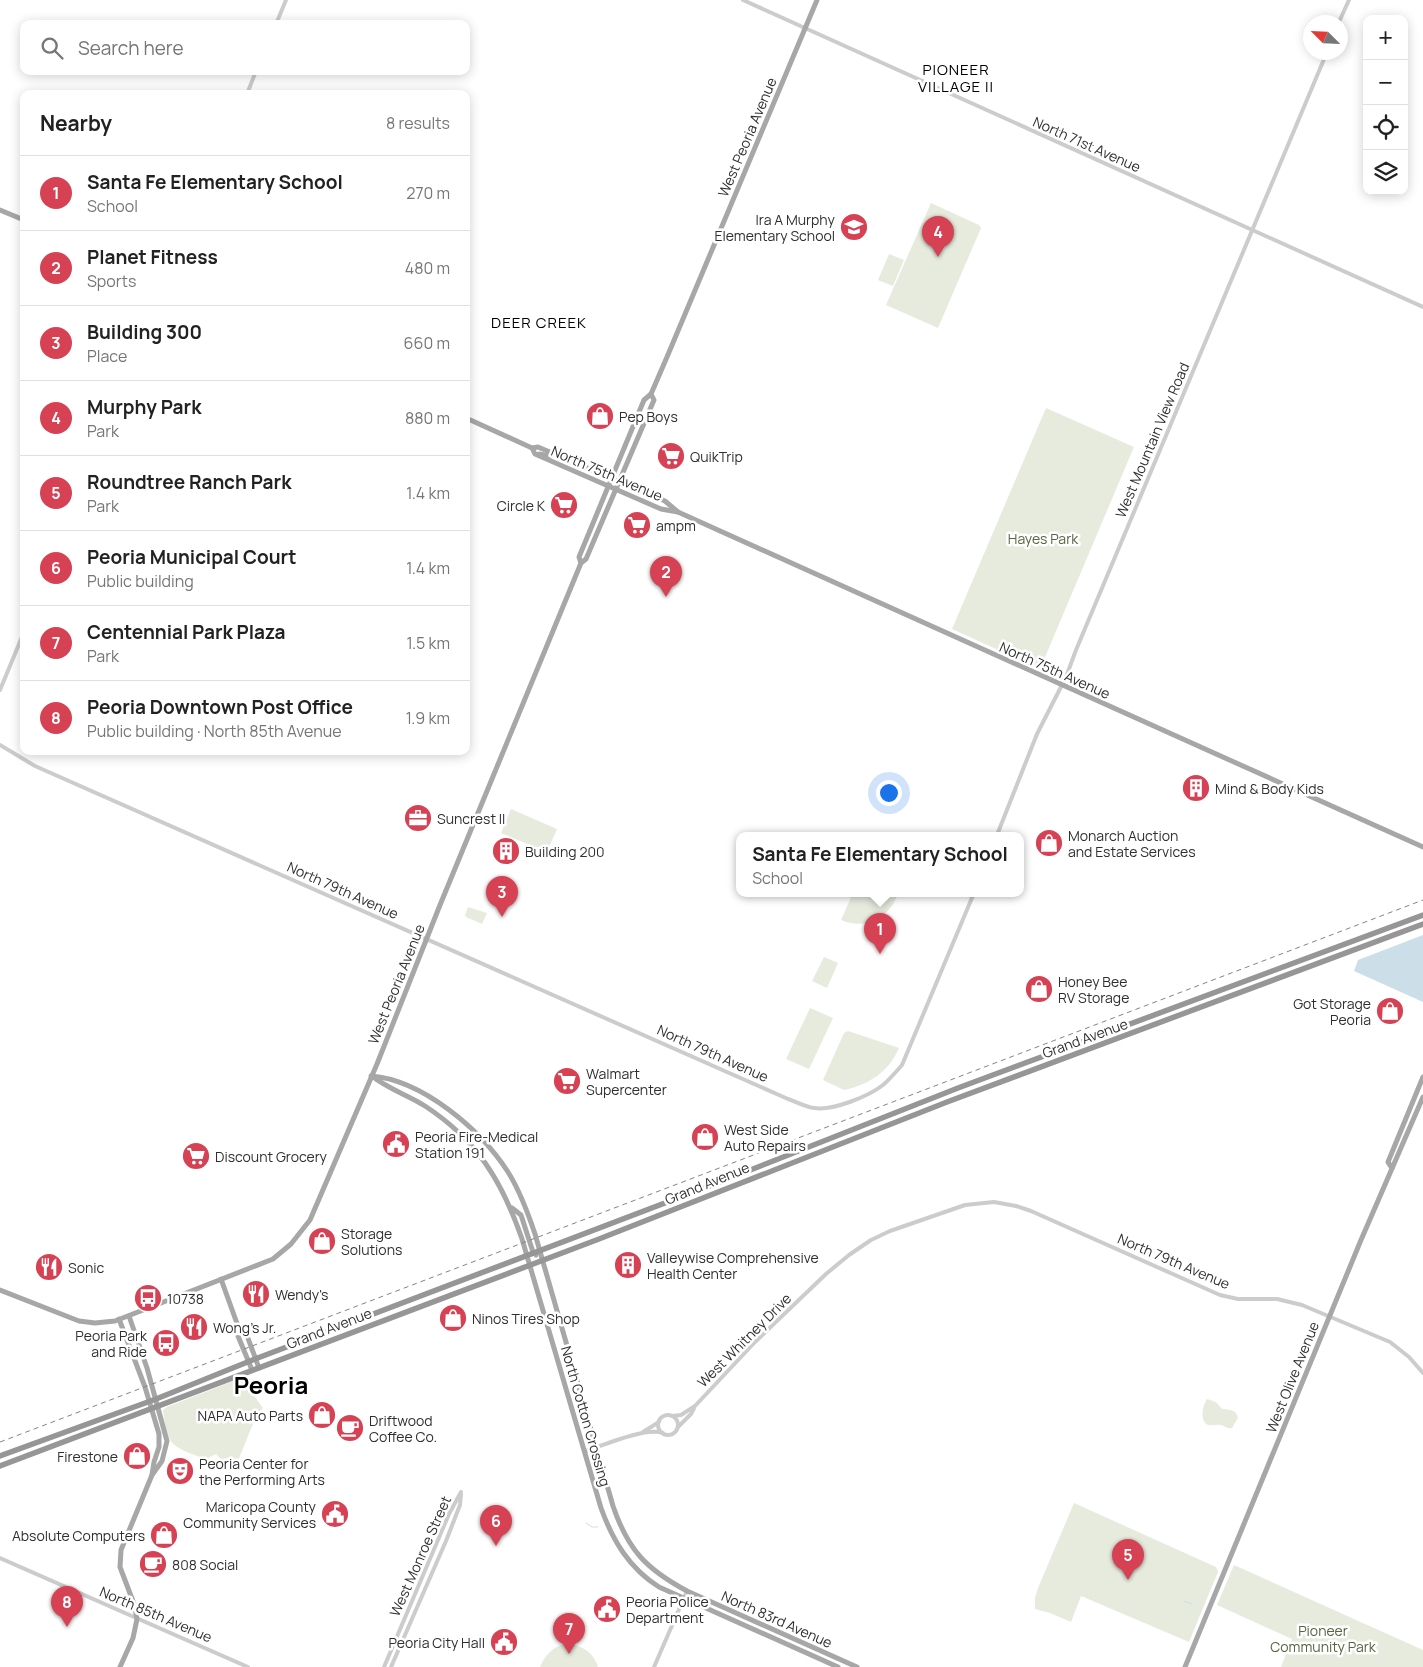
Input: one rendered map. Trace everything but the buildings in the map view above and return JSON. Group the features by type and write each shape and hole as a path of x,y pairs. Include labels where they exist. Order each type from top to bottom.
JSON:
{"highway":[{"name":"Grand Avenue","path":"0,1456 156,1399 533,1252 720,1182 958,1088 1423,915"},
{"name":"Grand Avenue","path":"0,1466 543,1261 891,1124 1423,924"},
{"path":"1173,1009 1175,1018"},
{"path":"33,1444 36,1452"}],"main road":[{"name":"West Peoria Avenue","path":"581,563 579,557 611,477 644,400 651,394 817,0"},
{"path":"0,210 20,218"},
{"name":"West Peoria Avenue","path":"124,1318 273,1259 292,1244 307,1225 372,1076 426,939 581,563 586,559 654,400 651,394"},
{"path":"638,414 646,418"},
{"name":"North 75th Avenue","path":"470,420 532,448 537,455 661,508 678,512 1423,846"},
{"name":"North 75th Avenue","path":"532,448 538,446 611,477 665,501 678,512"},
{"path":"537,455 540,453 552,456 554,453"},
{"name":"North Cotton Crossing","path":"372,1076 386,1077 436,1101 458,1116 484,1141 508,1172 520,1193 540,1250 621,1529 634,1550 646,1564 664,1578 687,1591"},
{"name":"North Cotton Crossing","path":"372,1076 382,1085 414,1100 444,1119 475,1149 499,1184 511,1208 586,1451 601,1508 611,1534 625,1557 644,1576 659,1587 684,1598"},
{"path":"1397,1147 1423,1077"},
{"path":"1397,1147 1423,1097"},
{"path":"475,1149 484,1141"},
{"name":"West Olive Avenue","path":"1185,1667 1392,1168 1388,1162 1397,1147"},
{"name":"North Cotton Crossing","path":"511,1208 521,1215 533,1252"},
{"path":"533,1252 543,1261"},
{"path":"221,1279 239,1329 238,1336 252,1370"},
{"path":"1,1290 79,1322 95,1323 124,1318"},
{"path":"124,1318 156,1399 167,1442 165,1453 152,1475"},
{"path":"120,1667 133,1638 137,1619 134,1604 122,1572 120,1555 123,1541 152,1475 160,1441 124,1318"},
{"path":"239,1329 246,1333 259,1368"},
{"path":"644,1576 646,1564"},
{"name":"North 83rd Avenue","path":"687,1591 857,1667"},
{"name":"North 83rd Avenue","path":"684,1598 838,1667"}],"street":[{"path":"278,20 286,0"},
{"name":"North 71st Avenue","path":"743,0 1423,307"},
{"path":"1342,15 1349,0"},
{"name":"West Mountain View Road","path":"998,832 1037,734 1062,685 1323,60"},
{"path":"249,90 254,75"},
{"path":"0,690 20,642"},
{"name":"North 79th Avenue","path":"0,745 34,766 788,1099 813,1108 828,1107 870,1093 882,1086 893,1076 907,1054 972,897"},
{"name":"North 79th Avenue","path":"994,1202 1031,1211 1212,1292 1238,1299 1277,1299 1293,1302 1330,1316 1390,1342 1409,1357 1423,1373"},
{"name":"West Whitney Drive","path":"586,1451 643,1432 659,1422 664,1416 684,1414 695,1406 755,1342 848,1255 890,1231 956,1207 994,1202"},
{"name":"West Whitney Drive","path":"643,1432 658,1431 671,1434 695,1406"},
{"path":"672,1416 677,1422 678,1427"},
{"path":"659,1422 662,1433"},
{"name":"West Monroe Street","path":"384,1667 430,1558 461,1492 460,1504 446,1541 392,1667"},
{"path":"439,1538 446,1541"},
{"name":"North 85th Avenue","path":"0,1558 248,1667"},
{"path":"430,1558 437,1561"},
{"path":"654,1667 687,1591"},
{"path":"393,1644 400,1646"}],"green space":[{"path":"931,203 979,225 981,228 938,328 886,305"},
{"path":"889,254 904,260 893,286 878,280"},
{"name":"Hayes Park","path":"1046,408 1134,447 1040,669 952,629"},
{"path":"511,809 557,829 547,852 501,833"},
{"path":"851,897 896,897 888,911 874,920 858,924 841,920"},
{"path":"468,907 487,913 482,924 466,917"},
{"path":"824,957 838,963 827,988 812,981"},
{"path":"810,1008 833,1018 809,1069 786,1059"},
{"path":"848,1031 899,1048 884,1071 861,1085 844,1090 823,1080 844,1033"},
{"path":"241,1378 250,1383 253,1394 263,1408 257,1414 235,1468 225,1464 216,1454 206,1459 173,1444 169,1438 163,1410"},
{"path":"1207,1399 1216,1402 1222,1409 1232,1410 1236,1413 1238,1418 1232,1428 1205,1423 1203,1412"},
{"path":"1074,1503 1216,1567 1218,1572 1189,1642 1081,1596 1071,1622 1035,1609 1035,1598 1038,1588"},
{"name":"Pioneer Community Park","path":"1234,1565 1423,1650 1423,1667 1281,1667 1292,1639 1217,1605"},
{"path":"564,1644 575,1645 585,1650 593,1657 598,1667 540,1667 549,1653"}],"water":[{"path":"1423,935 1423,1002 1354,971 1358,960"}],"waterway":[{"path":"586,1523 592,1527 598,1527"},
{"path":"1184,1601 1192,1604"}],"railway":[{"path":"0,1442 1423,900"}],"place":[{"name":"Ira A Murphy Elementary School","path":"854,227"},
{"name":"Murphy Park","path":"938,257"},
{"name":"Pep Boys","path":"600,416"},
{"name":"QuikTrip","path":"671,456"},
{"name":"Circle K","path":"564,505"},
{"name":"ampm","path":"637,525"},
{"name":"Planet Fitness","path":"666,597"},
{"name":"Mind & Body Kids","path":"1196,788"},
{"name":"Suncrest II","path":"418,818"},
{"name":"Monarch Auction and Estate Services","path":"1049,843"},
{"name":"Building 200","path":"506,851"},
{"name":"Building 300","path":"502,917"},
{"name":"Santa Fe Elementary School","path":"880,954"},
{"name":"Honey Bee RV Storage","path":"1039,989"},
{"name":"Got Storage Peoria","path":"1390,1011"},
{"name":"Walmart Supercenter","path":"567,1081"},
{"name":"West Side Auto Repairs","path":"705,1137"},
{"name":"Peoria Fire-Medical Station 191","path":"396,1144"},
{"name":"Discount Grocery","path":"196,1156"},
{"name":"Storage Solutions","path":"322,1241"},
{"name":"Valleywise Comprehensive Health Center","path":"628,1265"},
{"name":"Sonic","path":"49,1267"},
{"name":"Wendy's","path":"256,1294"},
{"name":"10738","path":"148,1298"},
{"name":"Ninos Tires Shop","path":"453,1318"},
{"name":"Wong's Jr.","path":"194,1327"},
{"name":"Peoria Park and Ride","path":"166,1343"},
{"name":"NAPA Auto Parts","path":"322,1415"},
{"name":"Driftwood Coffee Co.","path":"350,1428"},
{"name":"Firestone","path":"137,1456"},
{"name":"Peoria Center for the Performing Arts","path":"180,1471"},
{"name":"Maricopa County Community Services","path":"335,1514"},
{"name":"Absolute Computers","path":"164,1535"},
{"name":"Peoria Municipal Court","path":"496,1546"},
{"name":"808 Social","path":"153,1564"},
{"name":"Roundtree Ranch Park","path":"1128,1580"},
{"name":"Peoria Police Department","path":"607,1609"},
{"name":"Peoria Downtown Post Office","path":"67,1627"},
{"name":"Peoria City Hall","path":"504,1642"},
{"name":"Centennial Park Plaza","path":"569,1654"}],"district":[{"name":"PIONEER VILLAGE II","path":"956,78"},
{"name":"DEER CREEK","path":"539,322"},
{"name":"Peoria","path":"271,1384"}]}
